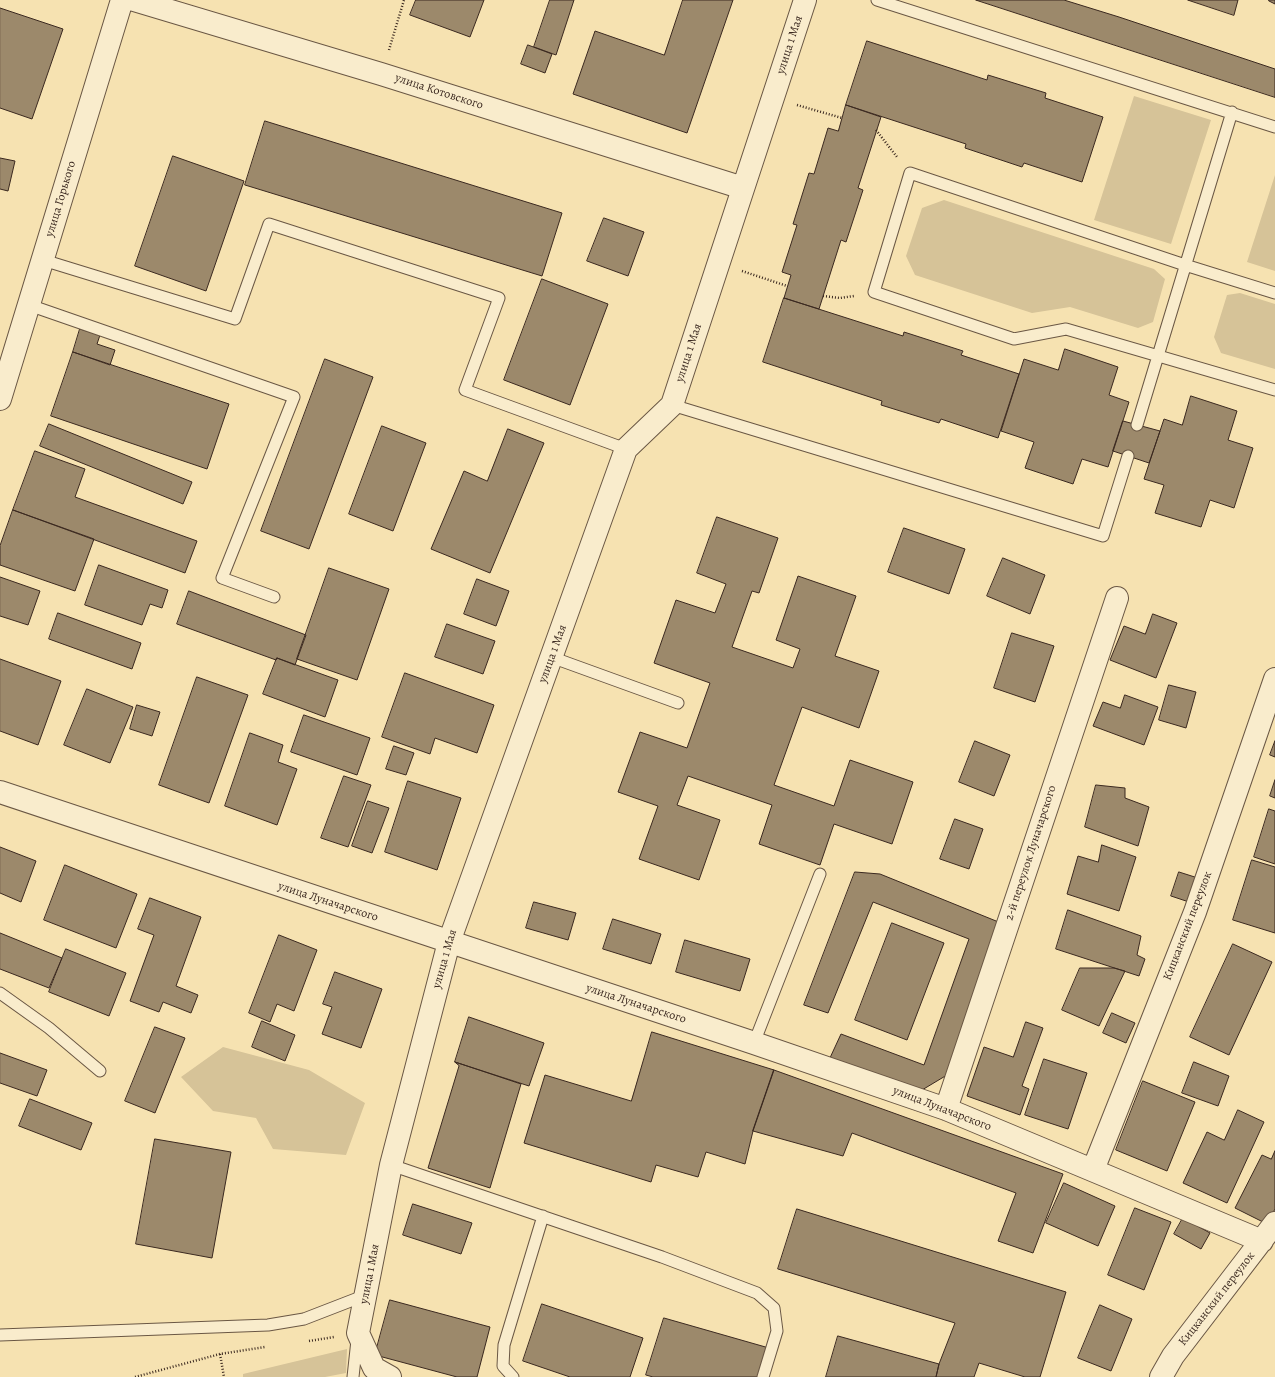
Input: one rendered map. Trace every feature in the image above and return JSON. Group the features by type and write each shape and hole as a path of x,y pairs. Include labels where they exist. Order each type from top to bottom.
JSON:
{"street":[{"name":"улица Горького","path":"0,399 122,0"},
{"name":"улица Котовского","path":"134,0 382,74 743,188"},
{"name":"улица 1 Мая","path":"358,1333 391,1165 449,942 626,449 672,405 805,0"},
{"name":"2-й переулок Луначарского","path":"946,1109 1117,598"},
{"name":"Кицканский переулок","path":"1093,1170 1195,912 1275,679"},
{"name":"улица Луначарского","path":"0,792 754,1043 946,1109 1262,1241"},
{"name":"Кицканский переулок","path":"1161,1377 1173,1356 1275,1223"},
{"path":"358,1333 374,1368 390,1377"}],"lane":[{"path":"877,0 1232,112 1275,127"},
{"path":"1138,425 1232,112"},
{"path":"1275,292 1185,265 910,173 874,292 1014,339 1066,330 1275,390"},
{"path":"43,260 235,319 269,224 491,295 499,298 464,390 626,449"},
{"path":"29,305 294,397 222,578 274,597"},
{"path":"672,405 1103,536 1128,456"},
{"path":"551,658 678,704"},
{"path":"754,1043 820,874"},
{"path":"0,993 49,1028 100,1072"},
{"path":"391,1165 662,1257 757,1293 774,1308 777,1331 762,1377"},
{"path":"513,1377 503,1366 504,1345 543,1216"},
{"path":"0,1335 268,1326 304,1319 366,1295"},
{"path":"353,1377 358,1333"}],"path":[{"path":"382,74 404,0"},
{"path":"773,98 842,118"},
{"path":"876,130 910,173"},
{"path":"719,263 787,286"},
{"path":"823,296 840,298 874,292"},
{"path":"304,1341 358,1333"},
{"path":"135,1377 220,1354 266,1347"},
{"path":"220,1354 224,1377"}],"shaded area":[{"path":"1134,96 1211,120 1171,244 1094,220"},
{"path":"1275,175 1275,271 1247,262"},
{"path":"944,200 1154,269 1165,279 1153,322 1138,328 1070,307 1032,313 915,275 906,256 922,208"},
{"path":"1240,293 1275,304 1275,369 1221,353 1214,337 1227,295"},
{"path":"223,1047 309,1070 365,1103 346,1155 273,1149 256,1118 213,1111 181,1077"},
{"path":"347,1349 346,1373 325,1377 243,1377 243,1374"}],"building":[{"path":"416,0 484,0 470,37 410,15"},
{"path":"550,0 574,0 556,55 534,47"},
{"path":"683,0 733,0 687,133 573,94 595,31 664,55"},
{"path":"976,0 1064,0 1119,17 1275,69 1275,97"},
{"path":"1188,0 1238,0 1234,15"},
{"path":"1275,0 1275,4 1269,1"},
{"path":"0,8 63,29 32,119 0,108"},
{"path":"867,41 987,80 988,75 1046,93 1045,98 1103,117 1082,182 1024,163 1022,167 965,148 966,144 846,105"},
{"path":"528,45 552,54 545,73 521,64"},
{"path":"846,105 881,117 858,188 863,190 846,242 841,240 819,309 784,298 791,275 782,272 797,225 793,224 809,173 814,174 828,128 838,131"},
{"path":"265,121 562,213 542,276 245,185"},
{"path":"173,156 244,181 206,291 135,266"},
{"path":"0,158 15,161 8,191 0,189"},
{"path":"604,218 644,232 628,276 587,261"},
{"path":"542,279 608,304 570,405 504,380"},
{"path":"784,298 903,336 904,332 963,351 961,355 1019,374 998,438 941,419 939,423 881,405 882,401 763,362"},
{"path":"80,329 100,335 97,344 115,350 110,365 73,352"},
{"path":"1065,349 1118,367 1109,395 1129,402 1108,467 1082,459 1073,484 1025,468 1034,442 1001,431 1024,359 1058,370"},
{"path":"73,352 229,404 207,469 51,416"},
{"path":"325,359 373,377 309,549 261,531"},
{"path":"1191,396 1237,411 1228,440 1253,448 1234,508 1210,500 1201,527 1155,513 1164,485 1144,479 1164,419 1182,425"},
{"path":"1123,421 1160,431 1149,463 1113,451"},
{"path":"49,424 192,482 183,504 40,446"},
{"path":"382,426 426,443 393,531 349,514"},
{"path":"508,429 544,443 490,573 431,549 464,471 487,481"},
{"path":"35,451 85,469 75,497 197,541 185,573 13,510"},
{"path":"13,510 94,539 75,591 0,565 0,546"},
{"path":"717,517 778,538 759,593 752,591 732,647 793,668 800,649 776,640 798,576 856,596 835,656 879,671 859,728 802,707 774,785 834,806 850,760 913,782 892,844 834,824 820,865 759,844 772,805 688,776 677,805 720,820 699,880 639,859 658,806 618,792 640,732 687,748 710,683 654,663 676,600 715,613 726,584 697,573"},
{"path":"904,528 965,549 949,594 888,572"},
{"path":"1003,558 1045,575 1030,614 987,596"},
{"path":"99,565 168,590 162,608 150,604 142,625 85,605"},
{"path":"329,568 389,589 357,680 297,659"},
{"path":"0,577 40,591 28,625 0,616"},
{"path":"477,579 509,591 496,626 464,614"},
{"path":"189,591 306,635 295,665 277,658 276,660 177,624"},
{"path":"58,613 141,643 132,669 49,639"},
{"path":"1153,614 1177,623 1156,678 1110,660 1124,626 1145,634"},
{"path":"447,624 495,641 483,674 435,657"},
{"path":"1012,633 1054,646 1035,702 994,688"},
{"path":"277,658 338,680 325,717 263,694"},
{"path":"0,659 61,681 38,745 0,731"},
{"path":"405,673 494,705 477,753 435,738 430,754 382,737"},
{"path":"197,677 248,695 209,803 159,785"},
{"path":"1169,685 1196,692 1186,728 1159,720"},
{"path":"87,689 133,707 110,763 64,745"},
{"path":"1125,695 1158,707 1144,745 1093,726 1103,702 1120,708"},
{"path":"137,705 160,712 152,736 130,729"},
{"path":"304,715 370,738 357,775 291,752"},
{"path":"250,733 283,745 278,762 297,769 277,825 225,806"},
{"path":"975,741 1010,755 994,796 959,782"},
{"path":"1275,741 1275,757 1270,755"},
{"path":"394,746 414,753 406,775 386,769"},
{"path":"344,776 371,785 348,847 321,838"},
{"path":"1275,780 1275,798 1270,796"},
{"path":"408,781 461,798 437,870 385,852"},
{"path":"1096,785 1125,788 1125,798 1149,807 1138,846 1085,827"},
{"path":"368,801 389,808 372,853 352,846"},
{"path":"1269,809 1275,811 1275,864 1254,857"},
{"path":"955,819 983,829 969,869 940,859"},
{"path":"1102,845 1136,857 1119,911 1067,894 1078,856 1098,862"},
{"path":"0,847 36,861 21,902 0,893"},
{"path":"1252,860 1275,867 1275,933 1233,920"},
{"path":"65,865 137,894 116,948 44,920"},
{"path":"855,872 880,874 1001,923 947,1075 917,1093 829,1060 841,1034 924,1065 969,939 873,902 828,1013 804,1005"},
{"path":"1179,872 1201,879 1192,903 1171,896"},
{"path":"150,898 201,917 176,986 198,995 191,1013 163,1002 159,1012 130,1001 154,935 138,929"},
{"path":"534,902 576,913 568,940 526,928"},
{"path":"1068,910 1141,936 1137,955 1145,959 1139,976 1056,949"},
{"path":"613,919 661,934 651,964 603,949"},
{"path":"892,923 944,943 907,1040 855,1020"},
{"path":"0,933 62,958 49,988 0,969"},
{"path":"279,935 317,950 294,1011 277,1004 270,1022 249,1013"},
{"path":"685,940 750,959 740,991 676,972"},
{"path":"1233,944 1272,962 1229,1055 1190,1037"},
{"path":"66,949 126,973 109,1016 49,992"},
{"path":"1080,968 1114,968 1125,971 1099,1026 1062,1010"},
{"path":"335,972 382,989 361,1048 322,1034 332,1007 323,1004"},
{"path":"1112,1013 1135,1023 1126,1043 1103,1033"},
{"path":"469,1017 544,1043 529,1086 455,1062"},
{"path":"262,1021 295,1035 285,1061 252,1047"},
{"path":"1026,1022 1043,1028 1022,1086 1029,1089 1020,1115 967,1096 984,1047 1013,1057"},
{"path":"155,1027 185,1038 155,1113 125,1101"},
{"path":"652,1032 774,1070 753,1131 745,1164 706,1152 698,1177 656,1165 651,1182 524,1143 545,1075 631,1101"},
{"path":"0,1053 47,1070 37,1096 0,1083"},
{"path":"1044,1059 1087,1073 1068,1129 1025,1115"},
{"path":"455,1062 521,1084 490,1188 428,1168 459,1066"},
{"path":"1194,1062 1229,1076 1218,1106 1182,1093"},
{"path":"774,1070 1063,1174 1033,1253 998,1241 1016,1193 852,1133 843,1156 753,1131"},
{"path":"1143,1081 1195,1102 1167,1171 1116,1150"},
{"path":"30,1099 92,1123 81,1150 19,1126"},
{"path":"1238,1110 1264,1122 1227,1203 1183,1183 1207,1132 1224,1140"},
{"path":"155,1139 231,1152 212,1258 136,1244"},
{"path":"1275,1151 1275,1209 1267,1224 1235,1208 1262,1155 1271,1159"},
{"path":"1064,1183 1115,1206 1098,1246 1046,1223"},
{"path":"413,1204 472,1223 461,1254 403,1235"},
{"path":"1135,1208 1171,1222 1144,1290 1108,1275"},
{"path":"797,1209 1066,1292 1040,1377 1025,1377 979,1363 974,1377 936,1377 939,1364 955,1323 778,1269"},
{"path":"1183,1218 1210,1233 1201,1249 1174,1234"},
{"path":"390,1300 490,1327 477,1377 457,1377 375,1355"},
{"path":"542,1304 643,1338 630,1377 570,1377 523,1361"},
{"path":"1100,1305 1132,1319 1111,1371 1078,1358"},
{"path":"664,1318 769,1348 760,1377 653,1377 646,1375"},
{"path":"838,1336 939,1364 936,1377 826,1377"}]}
